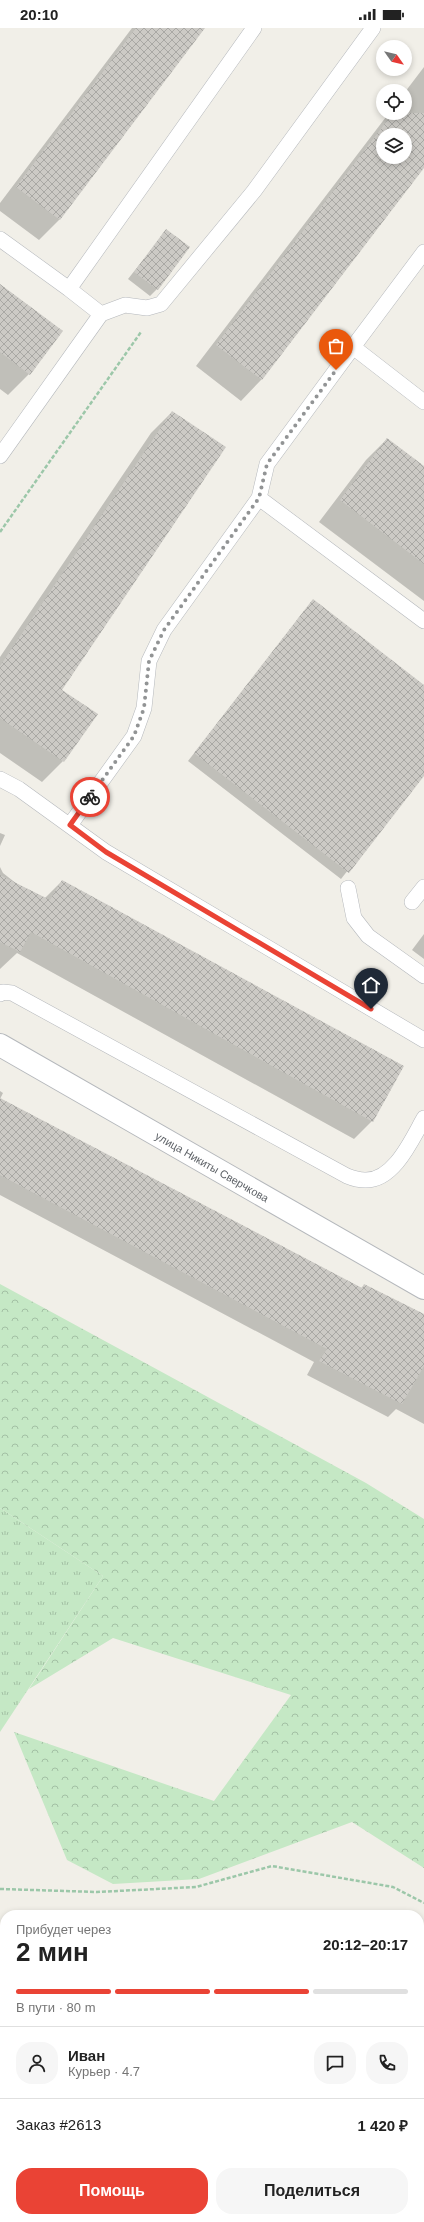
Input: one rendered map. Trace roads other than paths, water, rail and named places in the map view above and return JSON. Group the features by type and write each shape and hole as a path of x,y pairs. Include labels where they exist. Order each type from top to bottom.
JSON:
{"street":[{"name":"улица Никиты Сверчкова","path":"0,1046 424,1288"}],"lane":[{"path":"69,289 254,28"},
{"path":"0,456 101,314 125,305 148,308 161,304 254,191 373,28"},
{"path":"0,239 101,314"},
{"path":"70,825 134,736 144,708 149,661 164,630 259,498 267,464 424,252"},
{"path":"353,347 424,402"},
{"path":"259,498 424,621"},
{"path":"0,779 19,789 106,852 424,1040"},
{"path":"412,902 424,887"},
{"path":"348,888 354,918 368,936 424,976"},
{"path":"0,994 3,992 12,993 347,1176 366,1180 384,1174 399,1161 424,1118"}]}
